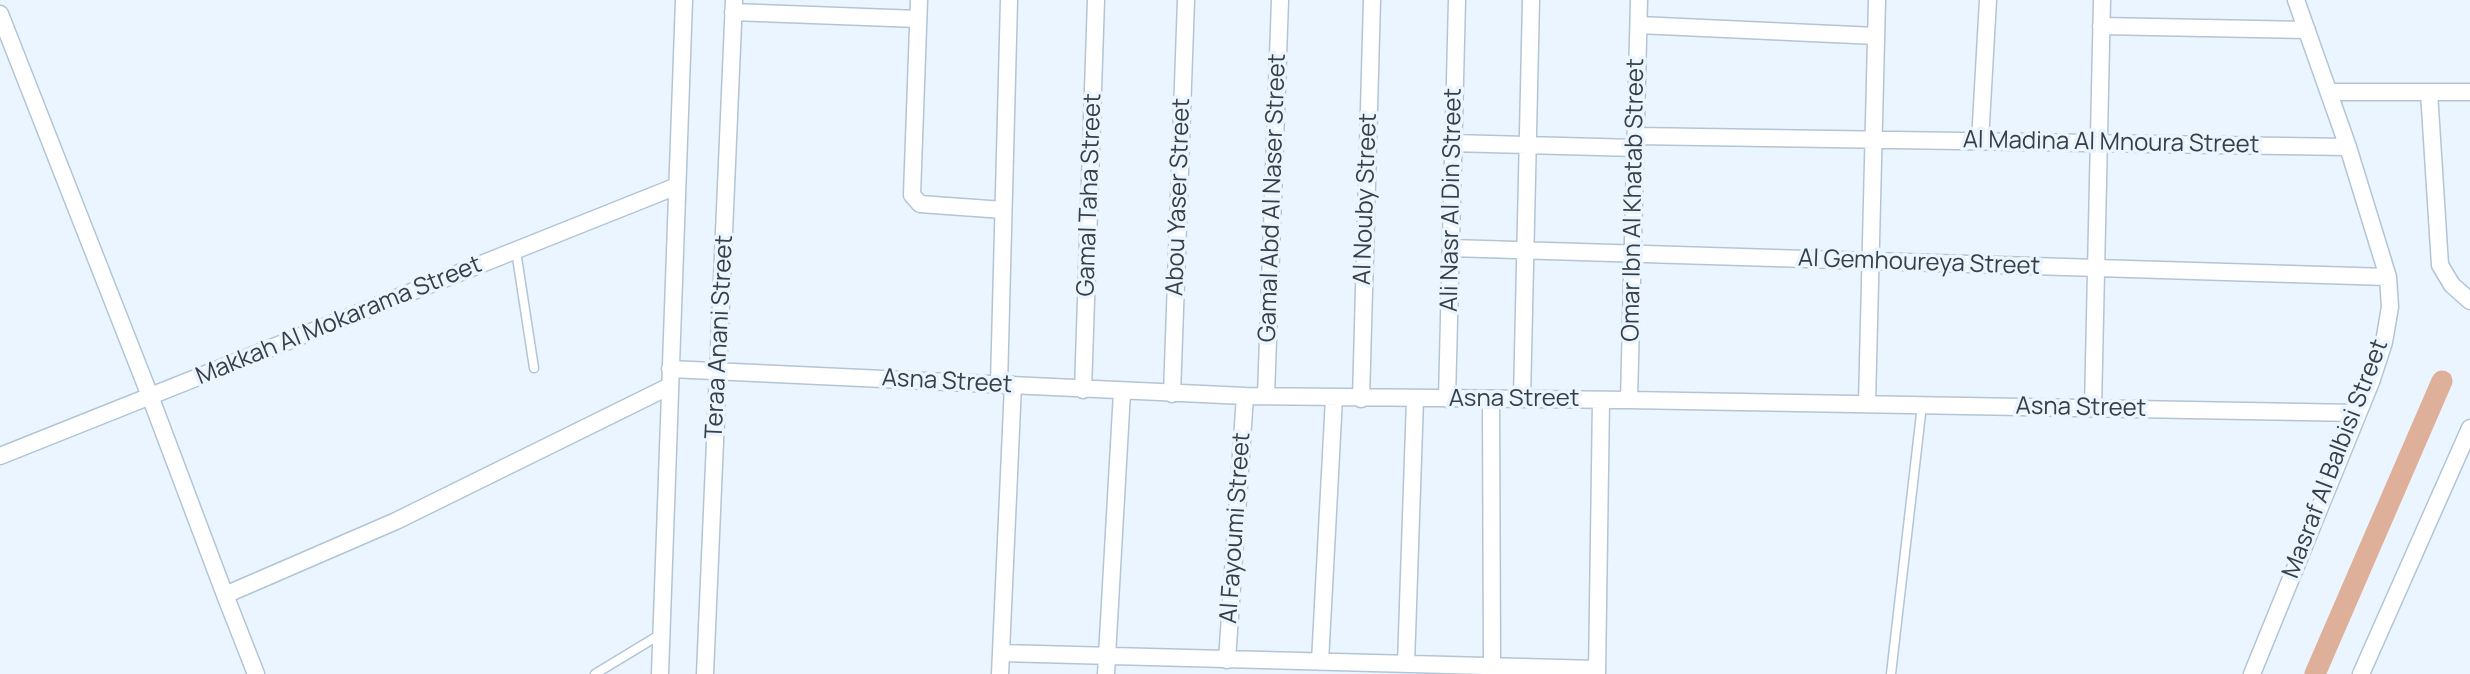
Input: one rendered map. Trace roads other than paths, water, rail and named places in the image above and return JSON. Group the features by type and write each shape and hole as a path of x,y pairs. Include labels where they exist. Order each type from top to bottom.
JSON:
{"street":[{"name":"Teraa Anani Street","path":"660,674 684,0"},
{"path":"919,0 912,195 920,204 1003,210"},
{"path":"1000,674 1006,385 1003,210 1009,0"},
{"name":"Gamal Taha Street","path":"1083,390 1096,0"},
{"name":"Abou Yaser Street","path":"1172,394 1186,0"},
{"name":"Gamal Abd Al Naser Street","path":"1266,396 1280,0"},
{"name":"Al Nouby Street","path":"1361,399 1372,0"},
{"name":"Ali Nasr Al Din Street","path":"1447,399 1457,0"},
{"path":"1522,399 1531,0"},
{"name":"Omar Ibn Al Khatab Street","path":"1629,400 1639,0"},
{"path":"1867,403 1877,0"},
{"path":"1980,141 1988,0"},
{"path":"2092,408 2102,0"},
{"name":"Masraf Al Balbisi Street","path":"2252,674 2371,382 2384,342 2390,307 2388,277 2348,146 2296,0"},
{"name":"Teraa Anani Street","path":"705,674 733,6"},
{"path":"733,6 918,19"},
{"path":"0,14 256,674"},
{"path":"1639,25 1876,36"},
{"path":"2101,26 2307,30"},
{"path":"2329,92 2470,92"},
{"path":"2429,92 2440,265 2452,285 2470,301"},
{"name":"Al Madina Al Mnoura Street","path":"1453,143 1528,145 1873,139 2348,146"},
{"name":"Makkah Al Mokarama Street","path":"0,457 677,186"},
{"name":"Al Gemhoureya Street","path":"1451,248 2388,277"},
{"name":"Asna Street","path":"670,369 1245,396 1867,403 2358,413"},
{"path":"225,595 396,521 670,386"},
{"path":"1106,674 1122,392"},
{"name":"Al Fayoumi Street","path":"1227,660 1245,396"},
{"path":"1320,662 1334,398"},
{"path":"1406,664 1415,399"},
{"path":"1491,399 1492,667"},
{"path":"1001,653 1320,662 1341,668 1406,664 1597,672 1601,400"},
{"path":"2361,674 2470,428"}],"lane":[{"path":"516,251 534,368"},
{"path":"1891,674 1922,405"},
{"path":"595,674 661,634"}],"waterway":[{"path":"2315,674 2442,381"}]}
